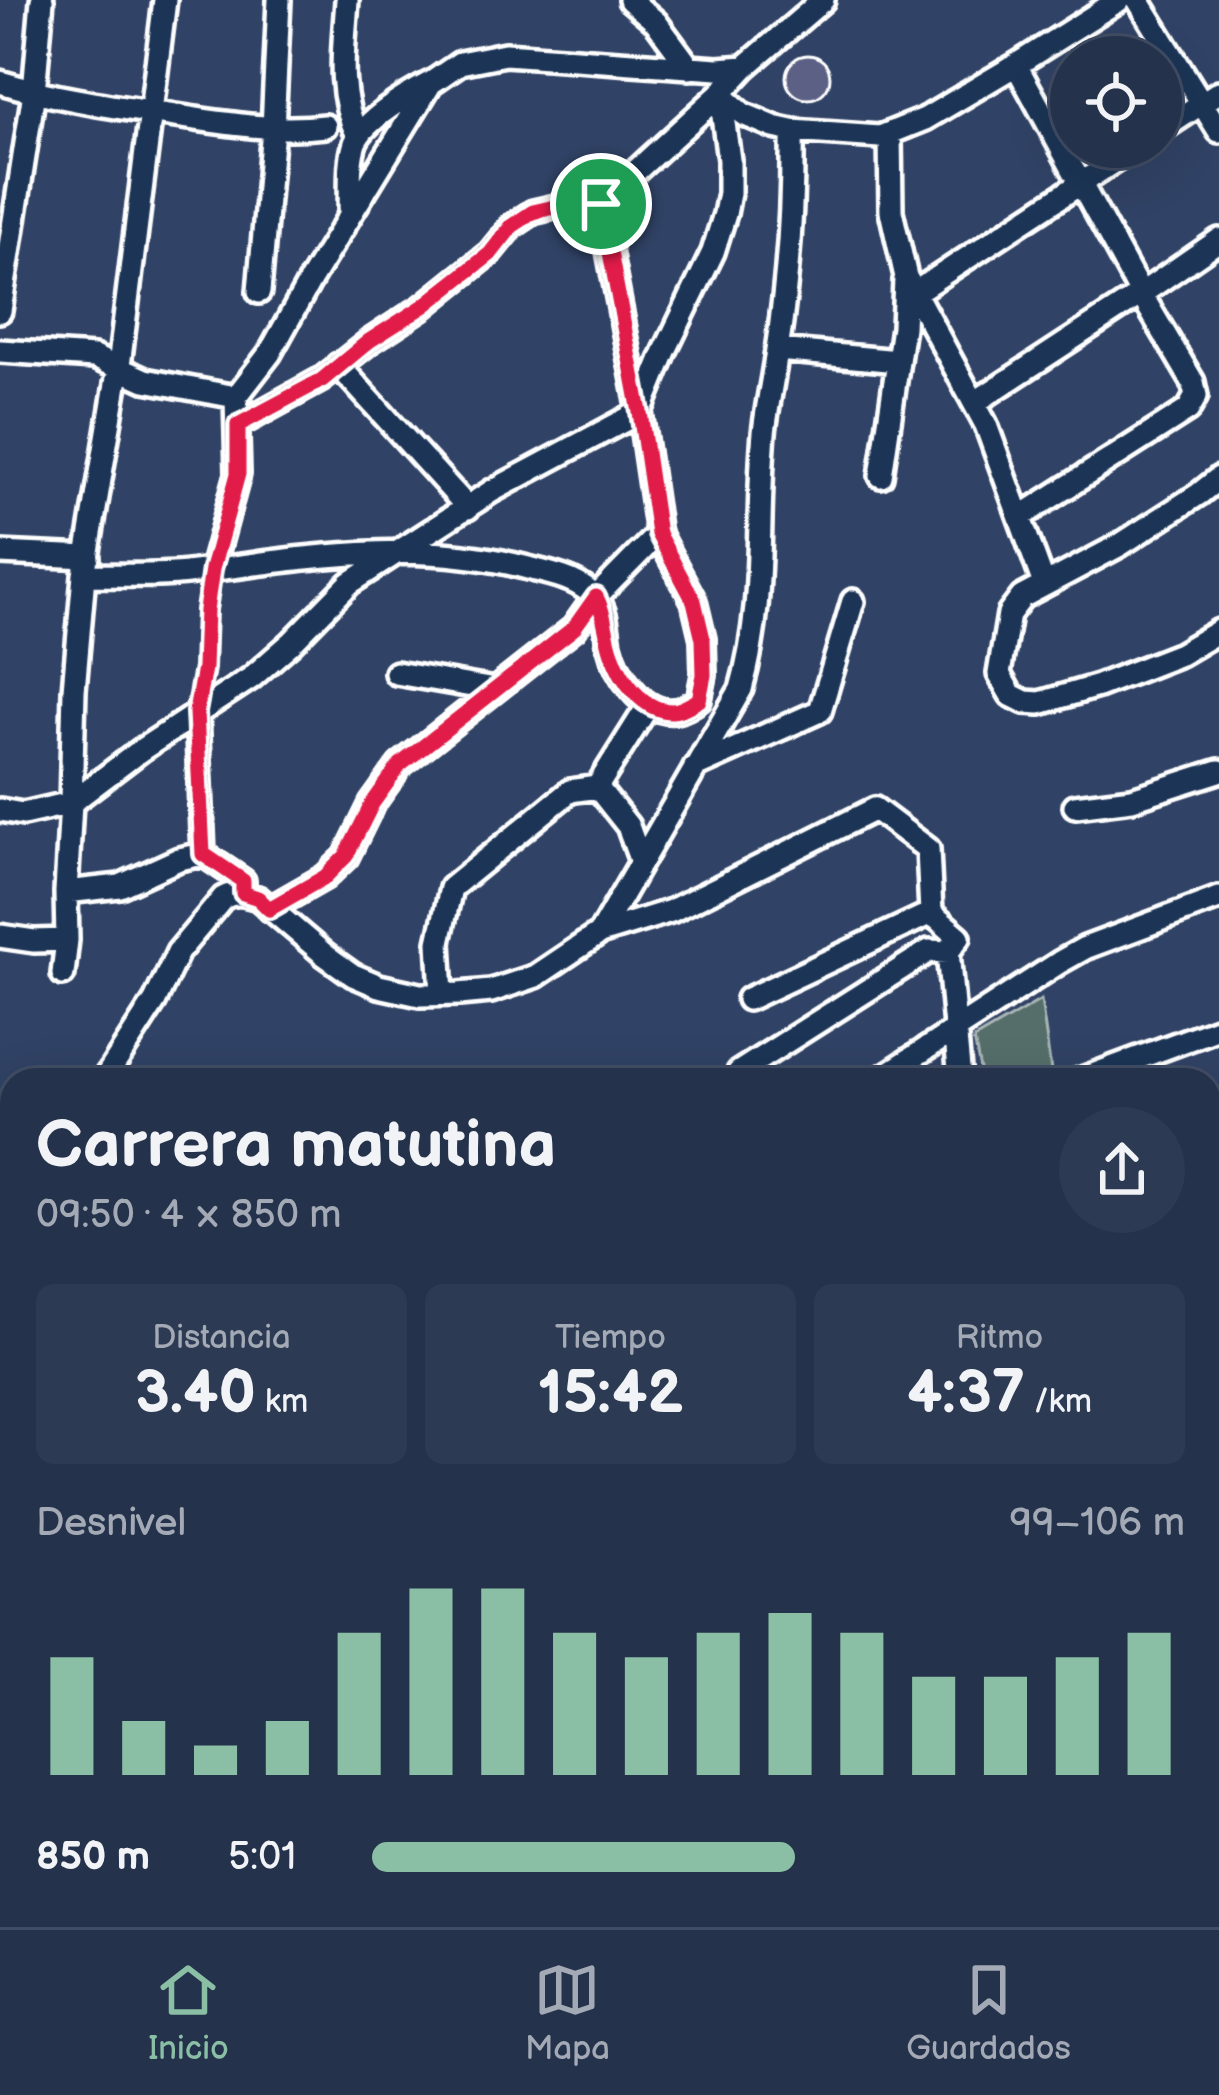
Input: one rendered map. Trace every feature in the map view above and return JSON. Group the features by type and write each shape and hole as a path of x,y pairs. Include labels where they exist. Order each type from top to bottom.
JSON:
{"street":[{"path":"0,311 34,92 42,0"},
{"path":"63,974 74,690 86,566 119,366 165,0"},
{"path":"259,292 279,0"},
{"path":"347,0 342,77 346,109 358,136"},
{"path":"630,0 656,22 690,68"},
{"path":"238,425 322,380 490,254 512,226 533,212 601,204 719,94 791,10 823,0"},
{"path":"719,94 758,122 792,131 868,137 890,134 925,119 1119,0"},
{"path":"1138,0 1211,98 1219,130"},
{"path":"350,214 358,136 407,95 460,63 506,54 690,68 745,67"},
{"path":"1016,65 1193,382 1196,396 1188,410 1020,517"},
{"path":"0,82 34,92 273,129 325,126"},
{"path":"212,569 238,474 236,397 269,353 431,83"},
{"path":"0,810 23,814 71,803 251,678 350,583 536,466 640,412 700,282 725,214 729,160 719,94"},
{"path":"1182,117 1211,98"},
{"path":"600,932 741,689 756,630 764,435 778,350 793,191 792,131"},
{"path":"890,134 890,211 910,285 986,425 1045,584"},
{"path":"910,285 1104,168"},
{"path":"0,553 174,573 348,553 470,554 579,583 604,610 610,649 621,675 648,706 676,712 699,700 703,639 694,601 658,534 601,204"},
{"path":"974,403 1219,240"},
{"path":"881,476 910,285"},
{"path":"778,350 898,361"},
{"path":"0,351 94,357 145,380 236,397"},
{"path":"338,365 468,508"},
{"path":"1219,478 1120,544 1022,597 1012,608 998,665 1005,689 1025,703 1047,702 1180,654 1219,631"},
{"path":"269,909 325,877 346,856 372,804 400,765 574,628 596,597 658,534"},
{"path":"695,767 820,711 853,601"},
{"path":"396,673 495,690"},
{"path":"442,994 439,942 451,888 570,791 597,787 648,706"},
{"path":"196,712 203,854"},
{"path":"1075,806 1132,799 1219,771"},
{"path":"597,787 628,826 641,862"},
{"path":"112,1068 155,1001 178,952 223,898 243,893 258,898 352,975 379,986 420,995 491,991 536,976 600,932 671,911 875,809 928,849 931,913 959,937 948,952 959,1068"},
{"path":"66,892 120,886 179,859 203,854 243,881 243,893"},
{"path":"896,1068 1085,948 1219,898"},
{"path":"748,998 931,913"},
{"path":"0,936 67,940"},
{"path":"753,1068 928,951 948,952"},
{"path":"1111,1068 1219,1028"}],"path":[{"path":"196,712 212,569"}],"green space":[{"path":"1041,1000 1051,1068 980,1068 974,1039"}],"building":[{"path":"808,55 823,62 830,77 823,92 808,99 793,92 786,77 793,62"}],"route":[{"path":"601,204 658,534 694,601 703,639 699,700 676,712 648,706 621,675 610,649 604,610 596,597 574,628 400,765 372,804 346,856 325,877 269,909 258,898 243,893 243,881 203,854 196,712 212,569 238,474 238,425 322,380 490,254 512,226 533,212 601,204"}]}
